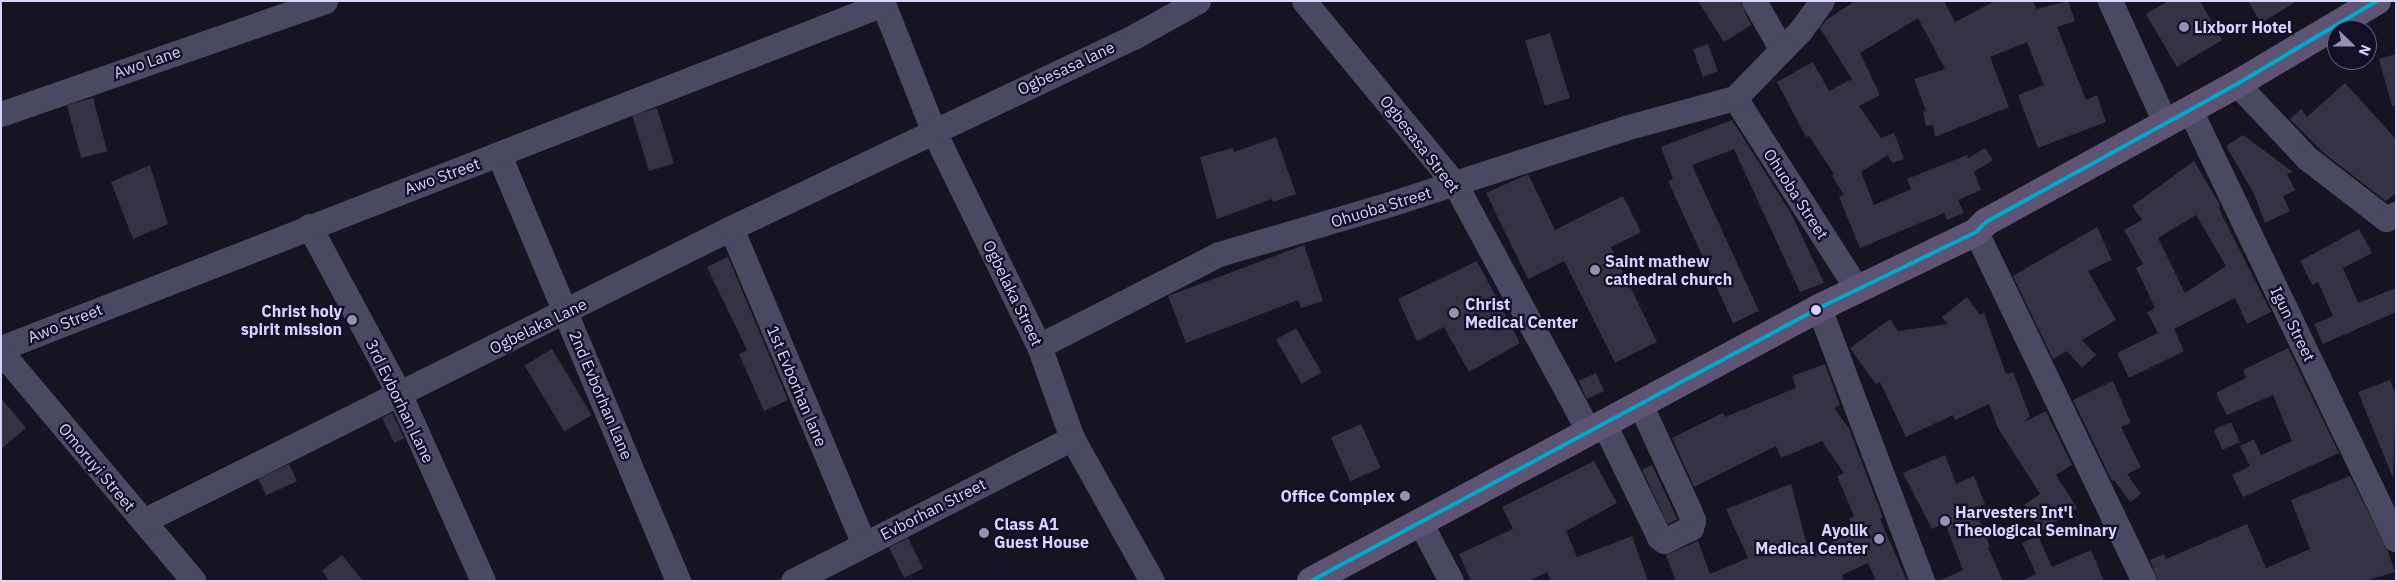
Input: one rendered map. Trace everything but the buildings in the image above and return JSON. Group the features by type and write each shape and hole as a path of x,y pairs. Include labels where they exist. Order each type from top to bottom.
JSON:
{"main road":[{"path":"1311,581 1641,406 1819,308 1976,232 1986,222 2237,84 2377,1"}],"street":[{"name":"Awo Lane","path":"1,114 291,6 325,1"},
{"name":"Ogbesasa lane","path":"933,130 1135,36 1198,1"},
{"name":"Ogbesasa Street","path":"1304,1 1455,184 1659,538 1664,541 1691,528 1693,520 1641,406"},
{"path":"1754,1 1782,50"},
{"path":"1735,98 1782,50 1822,1"},
{"path":"2110,1 2165,122"},
{"name":"Ogbelaka Street","path":"882,2 933,130 1039,346 1072,438 1152,581"},
{"name":"Awo Street","path":"1,350 309,226 498,155 882,2"},
{"path":"2237,84 2307,158 2386,219 2396,214"},
{"name":"Ohuoba Street","path":"1039,346 1219,254 1455,184 1625,128 1735,98 1857,289"},
{"name":"Igun Street","path":"2190,110 2396,539"},
{"name":"Ogbelaka Lane","path":"143,521 566,312 731,228 933,130"},
{"name":"2nd Evborhan Lane","path":"498,155 566,312 678,581"},
{"name":"3rd Evborhan Lane","path":"309,226 399,393 483,581"},
{"name":"1st Evborhan lane","path":"731,228 864,544"},
{"path":"1976,232 2144,581"},
{"path":"1819,308 1922,581"},
{"name":"Omoruyi Street","path":"1,350 194,581"},
{"name":"Evborhan Street","path":"793,581 1072,438"},
{"path":"1420,522 1451,581"}],"transit line":[{"path":"1311,581 1819,308 1976,232 1986,222 2237,84 2377,1"}],"place":[{"name":"Lixborr Hotel","path":"2184,27"},
{"name":"Saint mathew cathedral church","path":"1595,270"},
{"name":"Christ Medical Center","path":"1454,313"},
{"name":"Christ holy spirit mission","path":"352,320"},
{"name":"Office Complex","path":"1405,496"},
{"name":"Harvesters Int'l Theological Seminary","path":"1945,521"},
{"name":"Class A1 Guest House","path":"984,533"},
{"name":"Ayolik Medical Center","path":"1879,539"}]}
